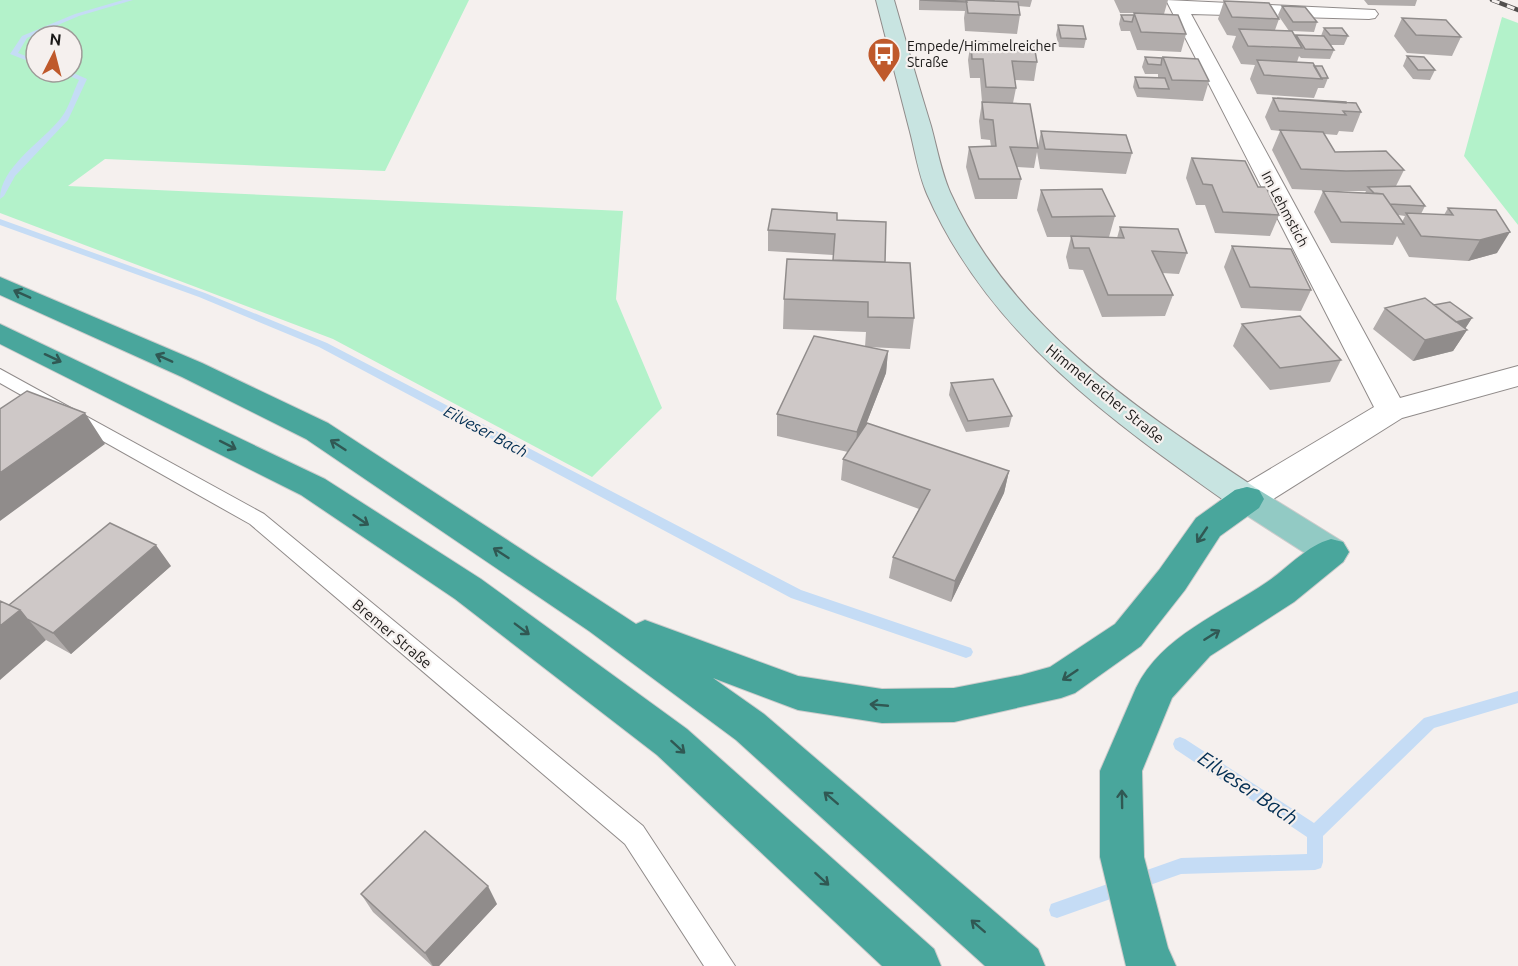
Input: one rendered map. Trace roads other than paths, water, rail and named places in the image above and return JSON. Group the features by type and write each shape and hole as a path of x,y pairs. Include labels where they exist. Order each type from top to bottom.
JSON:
{"highway":[{"path":"0,285 192,370 317,431 602,620 750,727 1021,966"},
{"path":"0,333 313,487 468,589 672,742 917,966"},
{"path":"602,620 798,693 882,706 954,705 1061,681 1128,635 1172,580 1208,527 1247,499"},
{"path":"1152,966 1147,958 1122,857 1121,771 1156,688 1197,645 1281,592 1331,552"}],"main road":[{"name":"Himmelreicher Straße","path":"885,0 938,193 963,241 999,297 1039,342 1094,390 1247,499 1331,552"}],"street":[{"name":"Im Lehmstich","path":"1177,4 1369,14"},
{"name":"Im Lehmstich","path":"1177,4 1391,411"},
{"path":"1247,499 1391,411 1518,376"}],"lane":[{"name":"Bremer Straße","path":"0,375 257,519 634,835 722,966"}],"waterway":[{"name":"Eilveser Bach","path":"55,24 77,15 130,0"},
{"name":"Eilveser Bach","path":"24,37 14,54 24,58"},
{"name":"Eilveser Bach","path":"0,196 11,175 65,118 81,84"},
{"name":"Eilveser Bach","path":"0,222 202,295 323,345 796,594 966,652"},
{"path":"1315,833 1429,723 1518,697"},
{"name":"Eilveser Bach","path":"1180,744 1315,833"},
{"path":"1057,910 1181,866 1315,862 1315,833"}],"railway":[{"path":"1492,0 1518,10"}],"place":[{"name":"Empede/Himmelreicher Straße","path":"884,83"}]}
